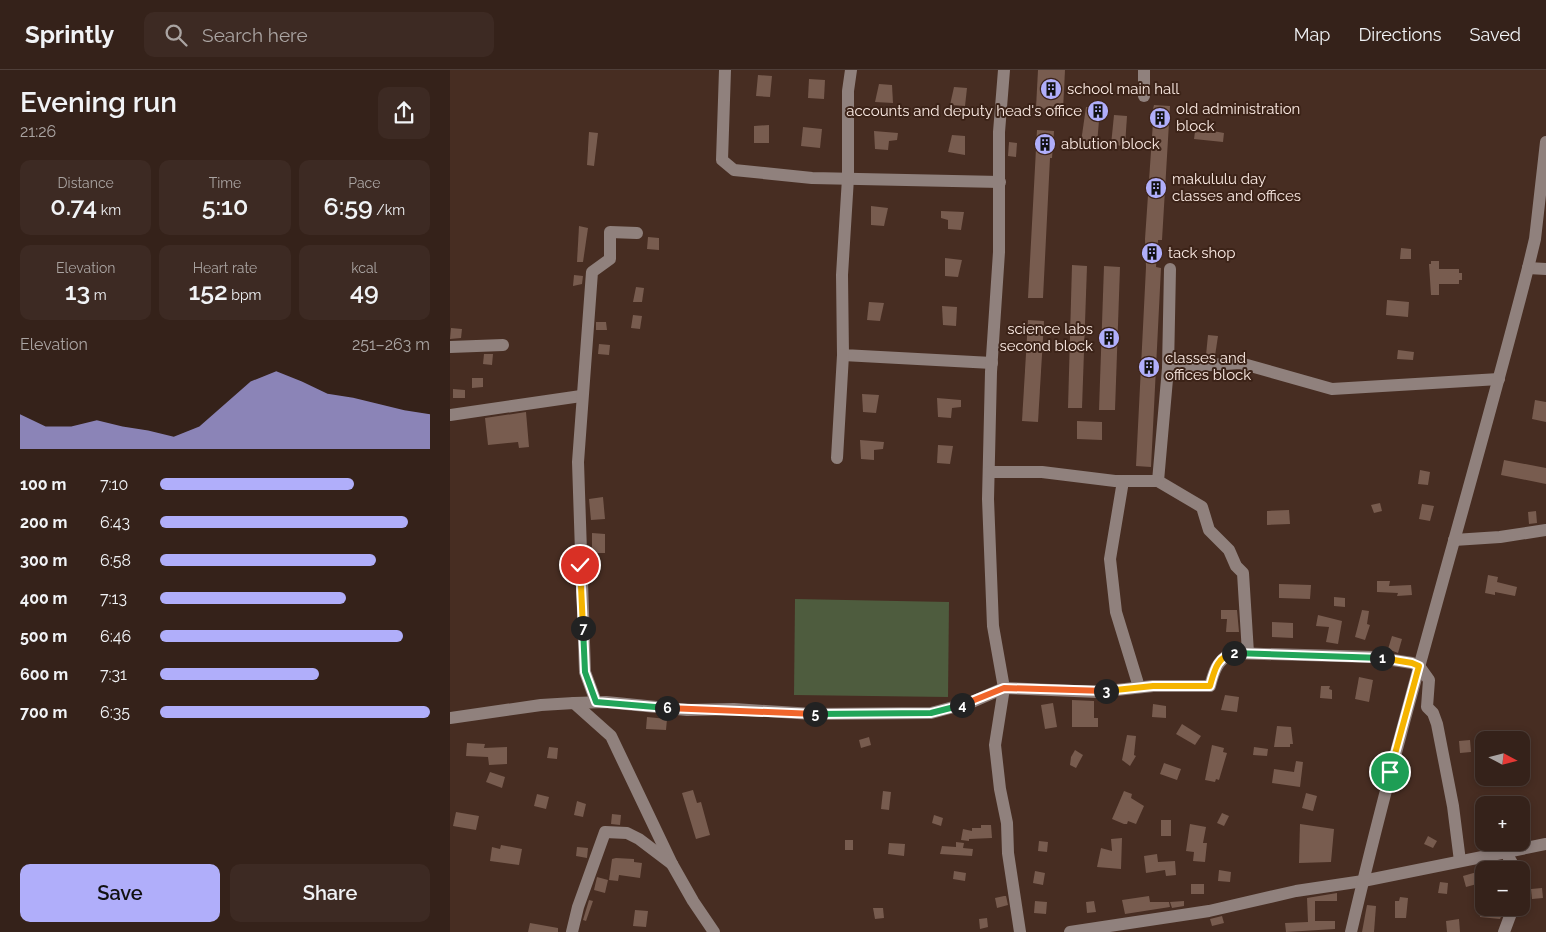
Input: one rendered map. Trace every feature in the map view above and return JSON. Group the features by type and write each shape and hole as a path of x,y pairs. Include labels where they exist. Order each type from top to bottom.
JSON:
{"street":[{"path":"725,70 722,160 734,170 812,178 1000,182"},
{"path":"837,458 843,355 842,275 848,178 848,91 850,70"},
{"path":"1004,70 998,132 1000,182 999,252 992,363 988,499 993,626 1004,688 995,745 1000,789 1007,823 1008,853 1020,932"},
{"path":"1144,70 1144,96"},
{"path":"1351,932 1419,666 1528,268 1535,239 1546,142"},
{"path":"596,702 585,672 583,644 578,471 581,396 592,272 610,259 610,232 636,232"},
{"path":"1528,268 1546,269"},
{"path":"1158,481 1168,368 1170,269"},
{"path":"450,347 503,345"},
{"path":"843,355 992,363"},
{"path":"1168,368 1240,363 1332,389 1499,379"},
{"path":"450,415 581,396"},
{"path":"989,472 1042,472 1124,481 1158,481 1202,507 1209,530 1228,550 1236,566 1243,573 1248,653"},
{"path":"1124,481 1110,559 1116,612 1139,688"},
{"path":"1454,540 1500,537 1546,530"},
{"path":"450,718 542,705 596,702 687,710 734,709 813,714 931,713 972,702 1004,688 1098,692 1139,688 1210,686 1215,669 1221,659 1231,653 1374,657 1412,663 1419,666 1430,680 1427,707 1433,713 1437,724 1453,806 1460,861"},
{"path":"574,703 611,736 672,864 693,901 714,932"},
{"path":"572,932 578,907 605,832 627,833 640,839 672,864"},
{"path":"1530,847 1546,844"},
{"path":"1070,932 1209,911 1296,891 1363,881 1505,851 1511,861"},
{"path":"1504,932 1510,916"}],"green space":[{"path":"795,599 949,602 948,697 794,695"}],"building":[{"name":"school main hall","path":"1038,70 1065,70 1063,110 1036,108"},
{"path":"758,75 772,76 770,97 756,96"},
{"path":"809,79 825,80 824,99 808,98"},
{"path":"879,84 892,85 893,103 875,102"},
{"path":"954,87 967,88 965,106 950,105"},
{"path":"1154,105 1170,106 1162,240 1158,240 1156,267 1161,268 1151,467 1136,466 1146,267 1145,239 1153,122 1150,122"},
{"path":"1086,107 1100,109 1097,144 1081,142"},
{"path":"1114,115 1127,116 1125,146 1111,145"},
{"path":"769,125 769,143 754,143 754,126"},
{"path":"803,127 822,129 820,148 801,146"},
{"path":"1037,130 1054,131 1052,158 1050,158 1043,298 1028,298"},
{"path":"874,131 898,133 897,140 889,141 888,150 875,149"},
{"path":"1213,131 1224,133 1223,142 1194,139 1195,132 1213,133"},
{"path":"589,132 598,133 594,166 587,165"},
{"path":"952,135 965,136 965,155 948,152"},
{"path":"1009,142 1017,143 1016,157 1008,156"},
{"path":"871,206 888,208 884,226 871,225"},
{"path":"941,211 964,212 961,230 948,229 948,220 941,218"},
{"path":"579,226 588,228 583,262 577,262"},
{"path":"648,237 659,238 659,250 647,249"},
{"path":"1401,248 1411,249 1411,259 1400,259"},
{"path":"945,258 962,260 958,277 945,276"},
{"path":"1431,261 1439,261 1439,269 1459,269 1459,273 1462,273 1462,280 1459,280 1459,284 1439,284 1439,295 1431,295 1429,264 1431,264"},
{"path":"1072,265 1087,266 1082,408 1068,408"},
{"name":"science labs second block","path":"1104,266 1120,267 1115,410 1099,410"},
{"path":"574,275 583,276 582,284 573,286"},
{"path":"636,287 644,288 642,302 633,302"},
{"path":"1387,300 1409,302 1408,317 1386,315"},
{"path":"869,302 884,303 880,321 867,320"},
{"path":"942,306 957,307 956,326 943,325"},
{"path":"633,315 642,316 640,329 631,328"},
{"path":"1028,320 1044,321 1038,422 1022,421"},
{"path":"596,322 606,322 607,330 596,330"},
{"path":"451,328 462,329 461,338 450,339"},
{"path":"1208,335 1218,336 1215,356 1206,355"},
{"path":"599,344 610,345 609,355 598,354"},
{"path":"1398,350 1414,352 1413,360 1397,359"},
{"path":"484,354 493,354 492,365 483,364"},
{"path":"472,378 483,378 483,387 472,388"},
{"path":"453,389 465,390 465,398 453,398"},
{"path":"862,394 879,395 876,413 863,412"},
{"path":"937,398 961,400 961,407 952,408 951,418 938,417"},
{"path":"1535,400 1546,402 1546,422 1532,419"},
{"path":"526,412 529,447 519,448 518,442 488,445 485,418"},
{"path":"1077,421 1102,422 1102,440 1077,439"},
{"path":"860,440 884,442 883,449 874,450 874,460 861,459"},
{"path":"938,445 953,446 950,464 937,463"},
{"path":"1504,460 1546,468 1546,484 1501,475"},
{"path":"1420,470 1430,472 1428,485 1418,484"},
{"path":"603,497 605,519 591,520 589,499"},
{"path":"1380,503 1382,511 1374,513 1371,505"},
{"path":"1422,504 1434,506 1430,521 1419,519"},
{"path":"1289,510 1290,524 1267,525 1267,511"},
{"path":"1536,511 1537,523 1529,524 1528,512"},
{"path":"592,533 605,534 605,553 592,553"},
{"path":"1488,575 1498,577 1497,582 1517,587 1515,596 1495,592 1495,595 1485,593"},
{"path":"1377,581 1390,581 1389,586 1411,585 1412,595 1397,596 1398,593 1377,592"},
{"path":"1279,584 1311,585 1310,599 1279,598"},
{"path":"1334,597 1345,598 1345,607 1334,606"},
{"path":"1221,610 1237,610 1239,632 1226,632 1227,619 1221,619"},
{"path":"1362,610 1369,611 1367,624 1370,625 1365,640 1355,637"},
{"path":"1318,615 1342,621 1338,644 1326,642 1329,627 1316,626"},
{"path":"1272,622 1293,623 1293,638 1272,637"},
{"path":"1392,636 1402,639 1398,653 1388,649"},
{"path":"1359,677 1373,680 1369,702 1355,699"},
{"path":"1321,686 1330,686 1332,699 1320,698"},
{"path":"1225,695 1239,697 1237,712 1221,710"},
{"path":"1072,700 1094,701 1094,718 1098,718 1098,727 1072,727"},
{"path":"1053,703 1057,727 1045,729 1041,705"},
{"path":"1153,704 1166,706 1166,718 1152,717"},
{"path":"647,717 667,719 666,730 646,729"},
{"path":"1182,724 1201,736 1195,745 1176,734"},
{"path":"1277,726 1291,727 1293,744 1290,744 1290,747 1274,747"},
{"path":"1127,735 1136,736 1134,755 1136,756 1130,766 1122,760"},
{"path":"869,737 871,745 861,748 859,740"},
{"path":"1470,740 1471,752 1460,753 1459,741"},
{"path":"467,743 485,744 484,748 507,747 507,764 489,765 488,757 466,756"},
{"path":"1212,745 1224,748 1223,752 1227,753 1219,780 1216,779 1215,782 1205,780"},
{"path":"549,747 558,748 557,759 547,758"},
{"path":"1254,747 1268,749 1267,756 1253,755"},
{"path":"1075,750 1083,755 1076,768 1070,765 1071,757"},
{"path":"1296,761 1303,762 1300,787 1272,783 1274,769 1294,772"},
{"path":"1164,763 1181,769 1177,780 1160,774"},
{"path":"490,772 505,777 502,788 486,782"},
{"path":"693,790 697,803 701,802 710,835 696,839 682,793"},
{"path":"883,791 891,792 889,810 881,809"},
{"path":"1124,791 1132,794 1131,798 1144,806 1136,824 1128,821 1127,824 1124,824 1112,819"},
{"path":"1306,793 1317,796 1313,811 1302,808"},
{"path":"537,794 549,797 546,809 534,806"},
{"path":"577,801 586,804 583,817 574,815"},
{"path":"456,812 479,816 476,830 453,826"},
{"path":"1222,813 1229,816 1224,826 1217,823"},
{"path":"612,814 621,815 620,825 611,824"},
{"path":"934,815 943,818 941,826 932,823"},
{"path":"1161,820 1171,820 1171,836 1161,836"},
{"path":"1190,824 1206,827 1203,843 1207,843 1205,862 1193,861 1194,852 1186,851"},
{"path":"1300,824 1334,829 1331,862 1299,863"},
{"path":"981,825 991,825 992,838 969,839 969,841 961,840 963,829 972,831 972,828 981,828"},
{"path":"1428,836 1437,841 1433,848 1424,844"},
{"path":"1122,838 1121,869 1097,867 1101,848 1112,851 1111,839"},
{"path":"845,840 853,840 853,850 845,850"},
{"path":"1039,841 1048,842 1047,852 1038,851"},
{"path":"956,842 964,843 963,848 973,849 972,856 940,854 942,846 956,847"},
{"path":"889,843 905,844 904,856 888,854"},
{"path":"501,845 522,849 519,865 490,861 492,847 500,849"},
{"path":"577,847 588,848 587,858 576,856"},
{"path":"1157,854 1158,862 1175,861 1176,875 1166,876 1165,870 1146,873 1144,856"},
{"path":"612,859 634,859 634,862 642,863 640,878 619,875 618,881 609,880"},
{"path":"1219,870 1231,872 1230,882 1218,881"},
{"path":"954,871 966,873 965,881 953,879"},
{"path":"1035,871 1045,873 1043,885 1033,883"},
{"path":"1475,873 1475,884 1466,887 1463,876"},
{"path":"597,877 608,880 605,893 594,890"},
{"path":"1440,882 1448,883 1447,894 1438,893"},
{"path":"1191,884 1204,884 1204,894 1191,894"},
{"path":"1542,888 1543,898 1532,899 1531,889"},
{"path":"1337,893 1337,901 1315,901 1315,921 1335,921 1335,929 1286,932 1285,923 1308,922 1307,898"},
{"path":"1006,896 1008,905 997,908 995,898"},
{"path":"1149,896 1150,902 1169,902 1170,907 1125,914 1122,900"},
{"path":"1400,897 1408,898 1406,918 1395,918 1395,901 1399,901"},
{"path":"589,900 593,901 586,921 583,920"},
{"path":"1035,901 1047,902 1046,914 1034,913"},
{"path":"1094,901 1096,912 1087,913 1086,902"},
{"path":"1184,901 1184,906 1172,908 1170,902"},
{"path":"1367,905 1376,906 1374,932 1362,932"},
{"path":"873,908 883,908 884,918 875,919"},
{"path":"635,910 648,911 646,927 633,926"},
{"path":"1222,916 1224,923 1212,926 1210,919"},
{"path":"1480,916 1501,916 1500,919"},
{"path":"987,918 988,927 980,929 979,919"},
{"path":"1459,919 1460,932 1447,932 1446,921"},
{"path":"530,923 558,928 558,932 528,932"}],"place":[{"name":"school main hall","path":"1051,89"},
{"name":"accounts and deputy head's office","path":"1098,111"},
{"name":"old administration block","path":"1160,118"},
{"name":"ablution block","path":"1045,144"},
{"name":"makululu day classes and offices","path":"1156,188"},
{"name":"tack shop","path":"1152,253"},
{"name":"science labs second block","path":"1109,338"},
{"name":"classes and offices block","path":"1149,367"}],"route":[{"path":"580,565 585,672 596,702 687,710 734,709 813,714 931,713 972,702 1004,688 1098,692 1153,686 1210,686 1215,669 1221,659 1231,653 1374,657 1399,660 1419,666 1390,772"}]}
